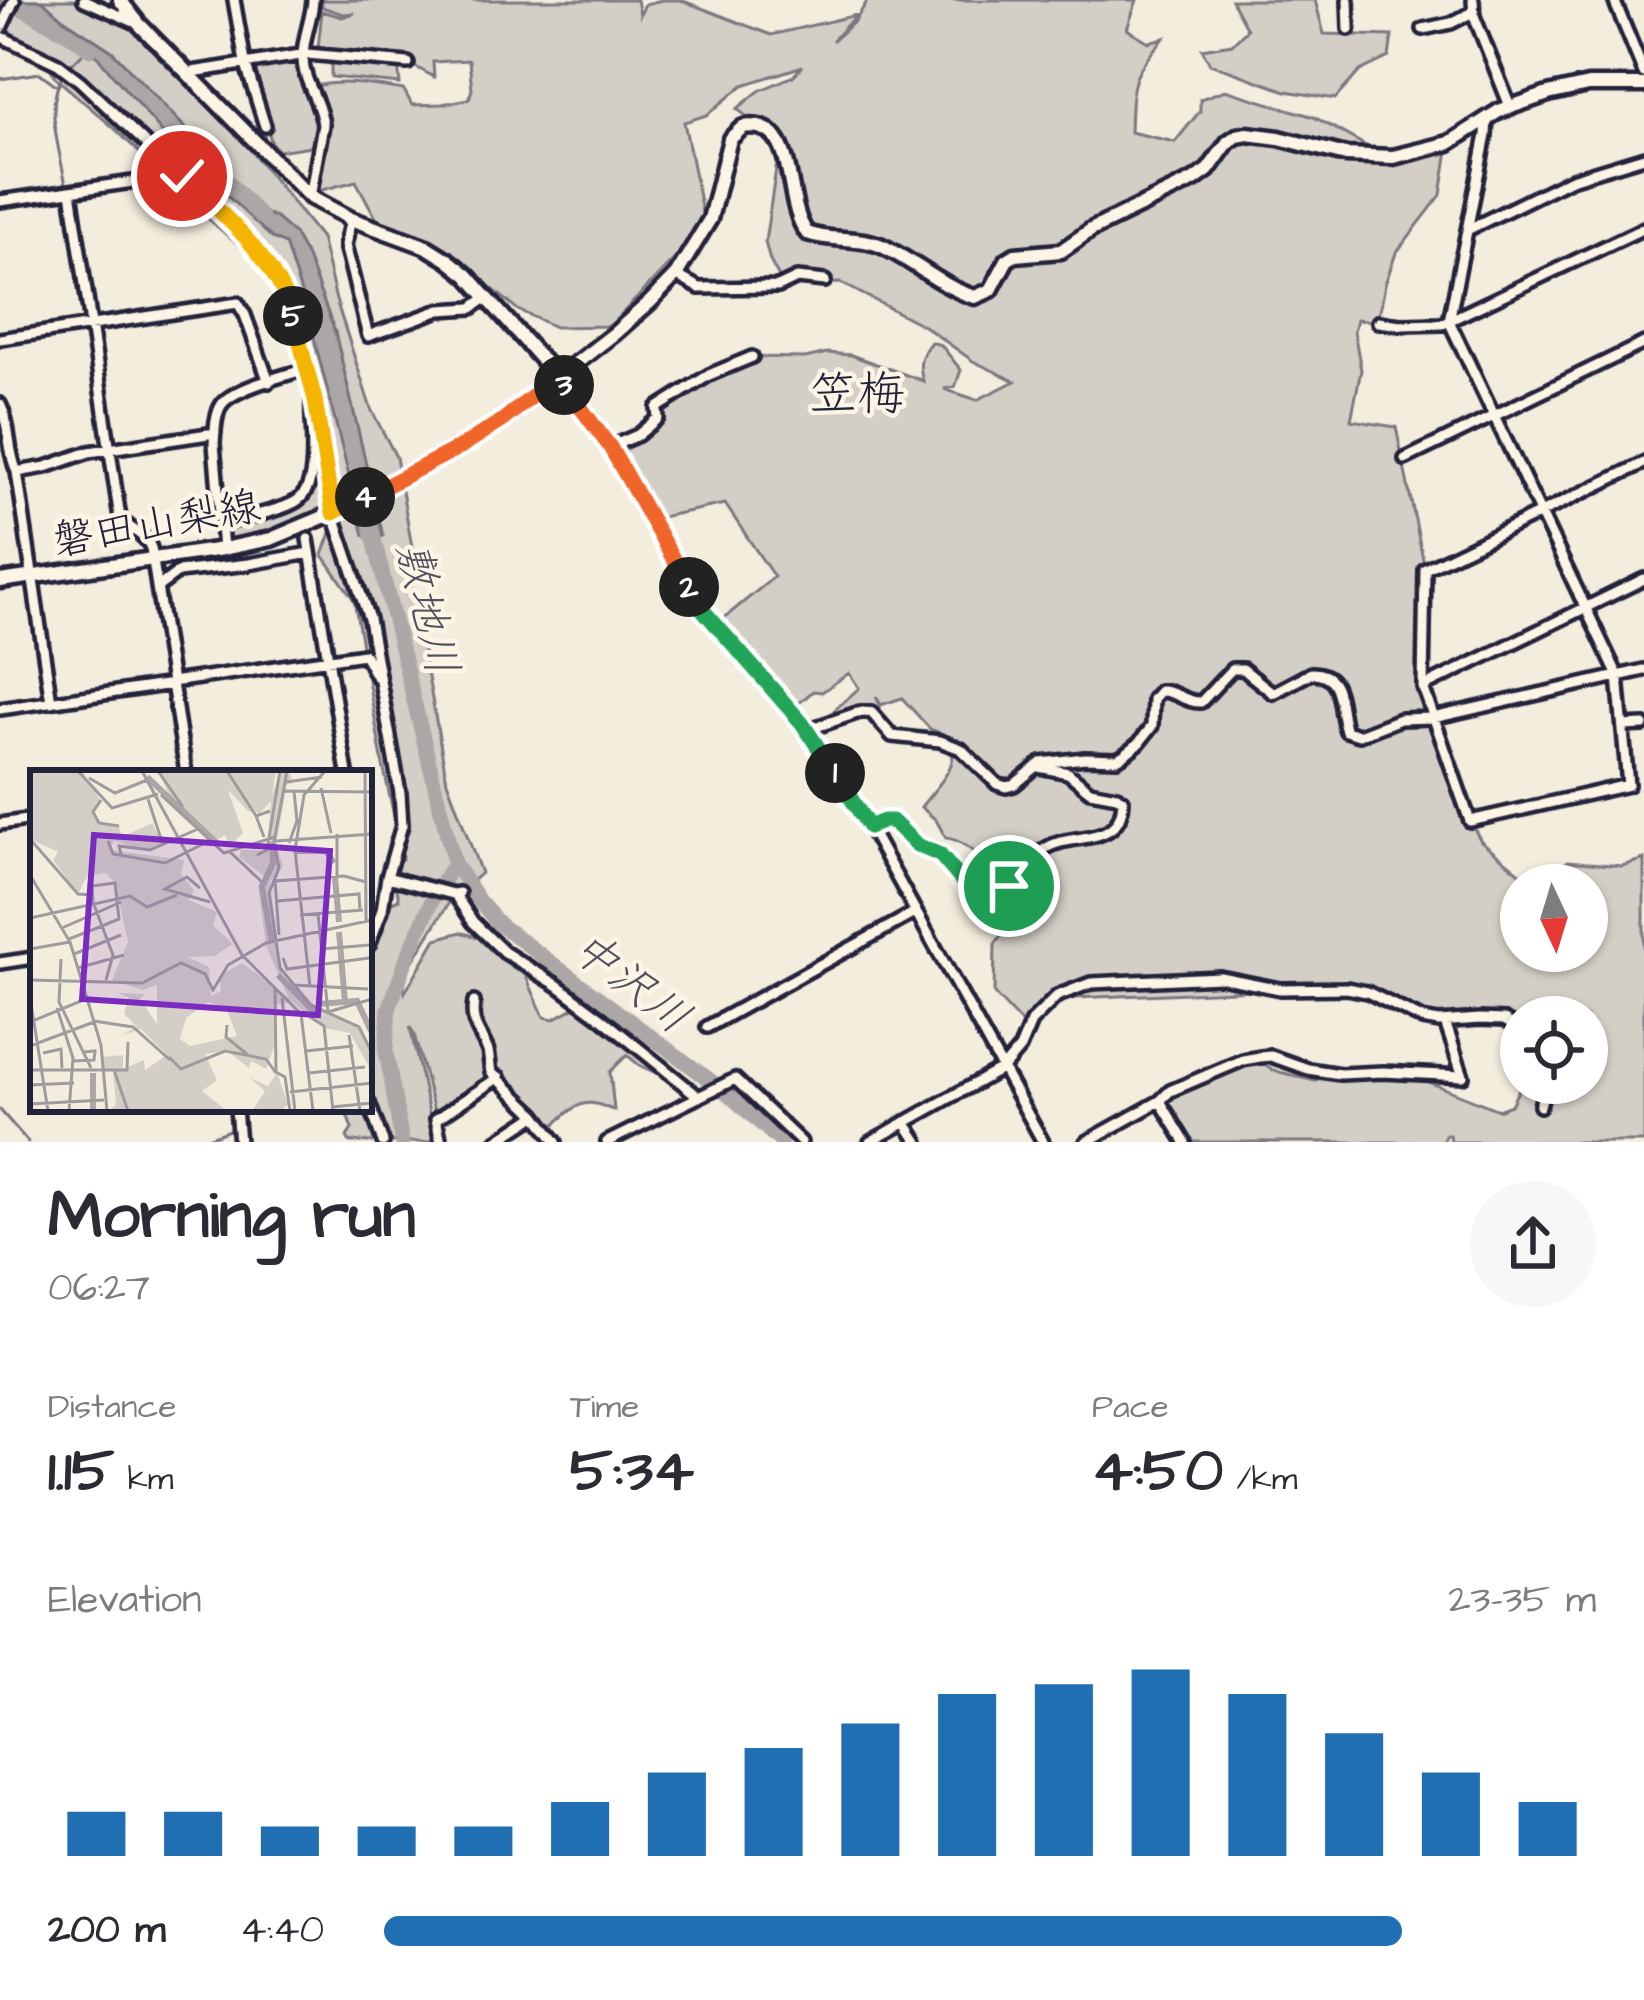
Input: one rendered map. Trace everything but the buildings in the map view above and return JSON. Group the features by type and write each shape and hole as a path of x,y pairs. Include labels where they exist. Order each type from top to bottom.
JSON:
{"main road":[{"path":"120,0 310,197 351,219 427,248 467,274 557,377"},
{"path":"1487,117 1588,85 1644,85"},
{"name":"磐田山梨線","path":"0,581 271,539 335,512 462,446 557,377 650,302 676,274 710,219 730,140 742,127 769,130 780,142 796,213 807,232 830,240 874,243 975,297 991,290 1007,260 1015,255 1061,251 1091,230 1194,181 1238,136 1279,138 1362,157 1394,157 1448,149 1487,117"}],"street":[{"path":"14,0 0,32 80,81 212,206 271,267 290,308 313,390 335,512 369,619 400,794 402,825 372,937"},
{"path":"84,0 139,24"},
{"path":"234,0 245,62 265,126"},
{"path":"310,197 323,125 302,56 313,0"},
{"path":"1348,0 1349,29"},
{"path":"1615,0 1644,74"},
{"path":"1423,29 1450,23 1473,6 1510,106"},
{"path":"186,73 302,56 408,63"},
{"path":"1487,117 1449,321 1493,416 1540,513 1618,676 1628,785 1470,821 1423,687 1425,569 1540,513 1644,463"},
{"path":"1467,230 1571,179 1644,157"},
{"path":"0,201 160,178 212,206"},
{"path":"71,191 120,518 148,540 154,560 186,770"},
{"path":"351,219 345,245 368,336 440,310 472,308 487,297"},
{"path":"1378,322 1442,324 1644,228"},
{"path":"676,274 698,288 778,287 797,278 825,281"},
{"path":"0,339 238,303 269,382"},
{"path":"1405,459 1644,343"},
{"path":"610,447 646,428 658,418 657,408 709,375 752,357"},
{"path":"223,549 215,433 223,402 306,369"},
{"path":"557,377 610,447 703,610 807,730 869,827 1043,1142"},
{"path":"221,525 293,503 306,494 313,390"},
{"path":"0,404 8,420 51,702"},
{"path":"0,464 46,466 110,448 215,433"},
{"path":"293,503 298,516"},
{"path":"308,539 342,770"},
{"path":"158,586 178,572 310,553"},
{"path":"1423,687 1644,579"},
{"path":"0,709 364,654 381,686"},
{"path":"807,730 871,712 892,736 940,741 962,749 1006,787 1042,763 1117,759 1152,726 1154,698 1160,691 1201,702 1236,668 1243,668 1273,694 1317,672 1328,676 1340,703 1342,726 1352,734 1400,719 1433,718 1644,670"},
{"path":"1624,726 1644,725"},
{"path":"869,827 892,821 917,845 940,855 974,895 1009,886 1025,879 1041,851 1105,834 1124,808 1124,800 1090,791 1068,772 1034,766"},
{"path":"0,824 30,819"},
{"path":"390,878 456,895 473,922 504,952 557,985 701,1096"},
{"path":"706,1027 916,911"},
{"path":"0,963 30,958"},
{"path":"870,1142 1003,1068 1020,1048 1030,1022 1057,996 1091,983 1220,976 1280,989 1367,992 1422,1019 1500,1019"},
{"path":"474,1002 477,1033 488,1052 491,1072 536,1114 556,1142"},
{"path":"1086,1142 1170,1091 1244,1060 1271,1056 1340,1074 1463,1076 1444,1022"},
{"path":"441,1142 436,1119 499,1077"},
{"path":"607,1142 735,1079 801,1142"},
{"path":"1160,1101 1185,1142"},
{"path":"372,1111 383,1142"},
{"path":"236,1112 238,1142"},
{"path":"495,1142 536,1114"},
{"path":"905,1122 918,1142"}],"shaded area":[{"path":"0,0 84,0 132,21 201,88 321,238 371,409 396,457 412,547 409,573 447,781 481,873 450,901 403,977 405,992 436,939 461,932 493,942 513,968 525,974 544,1017 554,1019 577,1006 675,1082 627,1055 610,1072 614,1110 584,1104 553,1126 545,1125 499,1078 436,1119 410,1027 433,1142 350,1142 347,1137 352,1129 346,1112 372,1112 372,910 399,899 392,866 402,859 402,853 354,600 323,555 333,527 318,510 265,534 227,540 227,527 305,497 312,446 301,370 272,261 200,195 250,245 255,260 178,192 188,192 56,78 48,64 0,41"},
{"path":"0,0 42,0 112,51 254,209 275,217 295,235 335,332 383,536 375,540 364,535 308,314 285,244 272,238 170,142 97,56 49,23 0,8"},
{"path":"322,0 637,0 640,15 645,4 681,0 771,35 856,15 832,41 855,21 868,0 1137,0 1127,29 1149,42 1164,38 1135,81 1130,132 1175,142 1200,111 1200,99 1225,90 1314,117 1386,157 1449,143 1441,195 1396,253 1378,322 1357,319 1354,331 1361,370 1351,420 1396,427 1425,569 1428,702 1470,821 1481,841 1509,864 1500,864 1500,972 1608,972 1608,865 1644,859 1644,1142 1451,1142 1445,1135 1443,1142 1188,1142 1160,1101 1176,1088 1254,1058 1272,1070 1315,1081 1416,1077 1498,1110 1512,1104 1608,1104 1608,996 1500,996 1500,1024 1445,1022 1367,992 1302,988 1075,998 1042,1008 1027,1029 994,994 995,944 1018,914 979,857 946,838 921,807 950,767 952,738 930,729 902,698 881,705 876,696 880,707 830,714 859,688 849,673 798,704 753,665 723,619 774,577 725,504 661,517 624,453 657,408 752,357 851,355 923,381 921,361 931,342 941,345 961,370 955,387 944,389 977,400 1015,381 841,283 783,285 765,242 780,142 737,109 803,66 743,85 707,115 684,122 705,227 610,326 555,327 518,310 442,247 383,231 356,181 318,191 321,139 311,146 278,151 250,66 300,57 312,87 346,83 404,90 412,105 469,99 469,60 433,62 434,77 408,63 398,63 400,84 331,77 331,59 369,60 370,52 318,48 322,11 342,17 355,13 322,7"},
{"path":"1231,0 1315,0 1324,34 1392,36 1389,57 1360,71 1335,99 1286,91 1210,64 1202,49 1232,44 1247,29"}],"waterway":[{"name":"敷地川","path":"8,0 90,50"},
{"path":"67,190 55,130 55,99 65,72 86,50"},
{"path":"0,79 40,73 56,85"},
{"name":"敷地川","path":"199,152 261,217"},
{"path":"83,300 86,320"},
{"path":"87,330 104,445"},
{"name":"中沢川","path":"370,523 454,863 479,901 499,924 726,1092 781,1142"},
{"path":"148,565 166,680"},
{"path":"167,690 179,770"},
{"name":"敷地川","path":"402,1142 386,1051 389,1009 433,898 454,863"},
{"path":"0,1110 28,1142"},
{"path":"229,1112 231,1142"},
{"path":"197,1142 232,1129"}],"district":[{"name":"笠梅","path":"857,392"}],"route":[{"path":"182,176 254,246 282,290 315,400 333,513 462,446 557,377 610,447 703,610 802,723 869,827 892,821 909,840 940,855 974,895 1009,886"}]}
